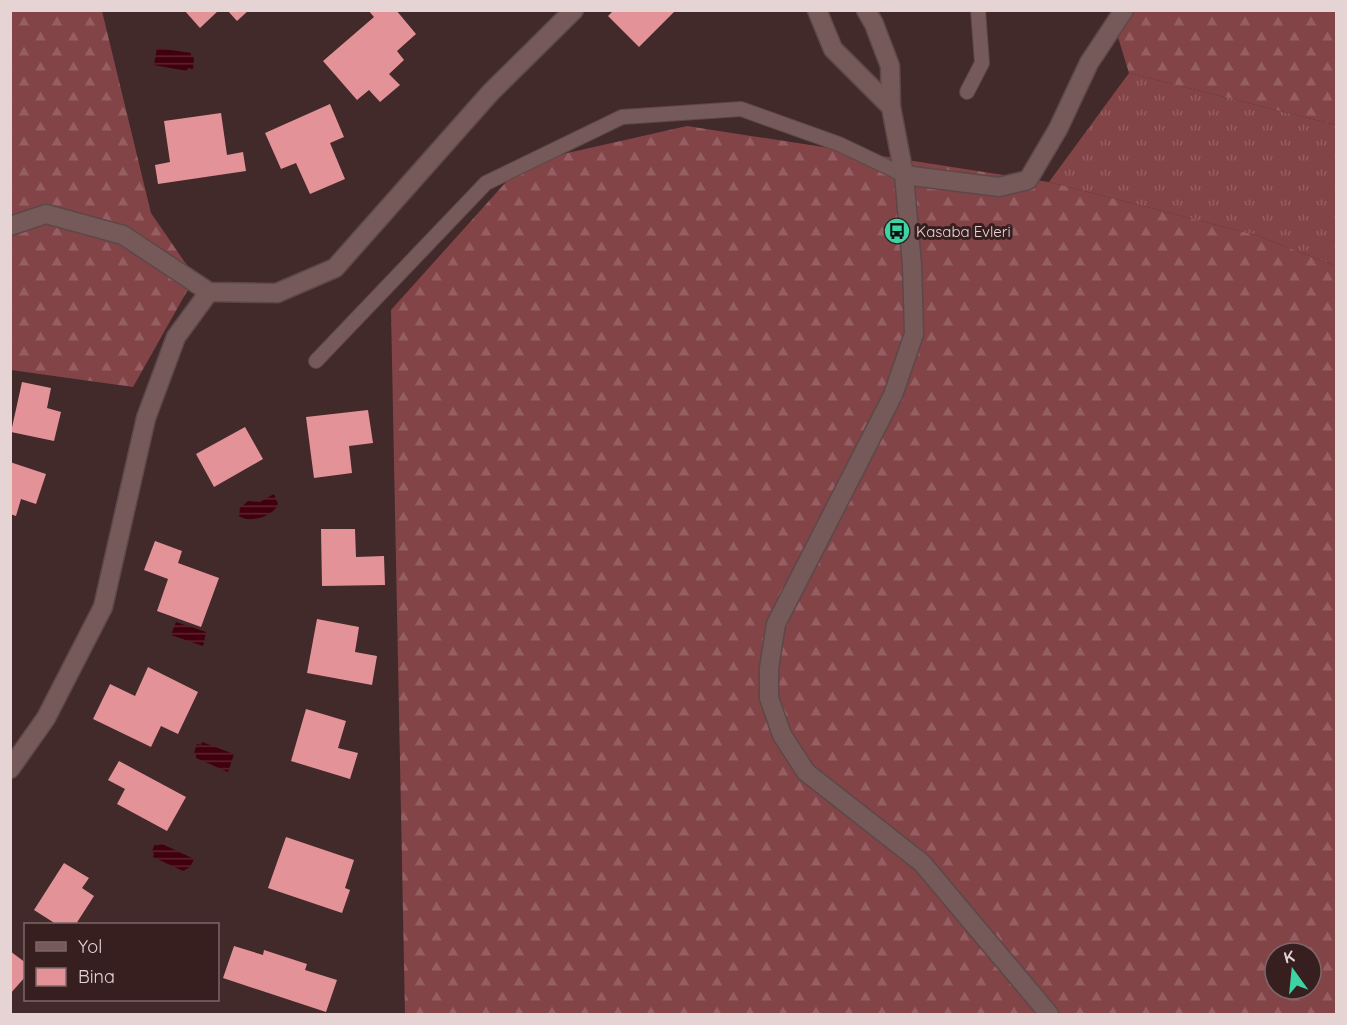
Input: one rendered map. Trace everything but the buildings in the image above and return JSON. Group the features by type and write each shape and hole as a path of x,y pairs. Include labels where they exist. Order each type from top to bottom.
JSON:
{"street":[{"path":"10,226 46,214 123,235 209,292 277,293 335,268 491,92 574,10"},
{"path":"817,10 833,49 891,107"},
{"path":"866,10 891,66 891,107 904,175 912,265 914,334 893,395 776,624 769,668 769,698 782,735 806,772 922,863 1049,1014"},
{"path":"904,175 999,187 1028,180 1058,129 1089,63 1124,10"},
{"path":"10,769 46,718 103,607 146,418 176,337 209,292"}],"lane":[{"path":"967,92 982,63 978,10"},
{"path":"316,361 486,183 622,117 741,109 839,144 904,175"}],"green space":[{"path":"11,11 102,11 151,213 195,277 133,387 11,370"},
{"path":"1110,11 1336,11 1336,125 1129,73"},
{"path":"1129,73 1336,125 1336,266 1256,235 1049,182"},
{"path":"687,126 1049,182 1256,235 1336,266 1336,1014 405,1014 391,310 523,163"}],"shaded area":[{"path":"157,48 191,53 191,57 194,57 193,69 188,68 187,71 154,65"},
{"path":"274,494 278,504 272,512 255,519 239,516 240,508 248,501 260,502"},
{"path":"176,622 206,632 203,646 171,635"},
{"path":"202,742 234,754 228,772 196,758 194,753 197,744 201,745"},
{"path":"160,843 194,859 190,867 183,871 153,857 152,851 155,844 158,846"}],"place":[{"name":"Kasaba Evleri","path":"897,231"}]}
